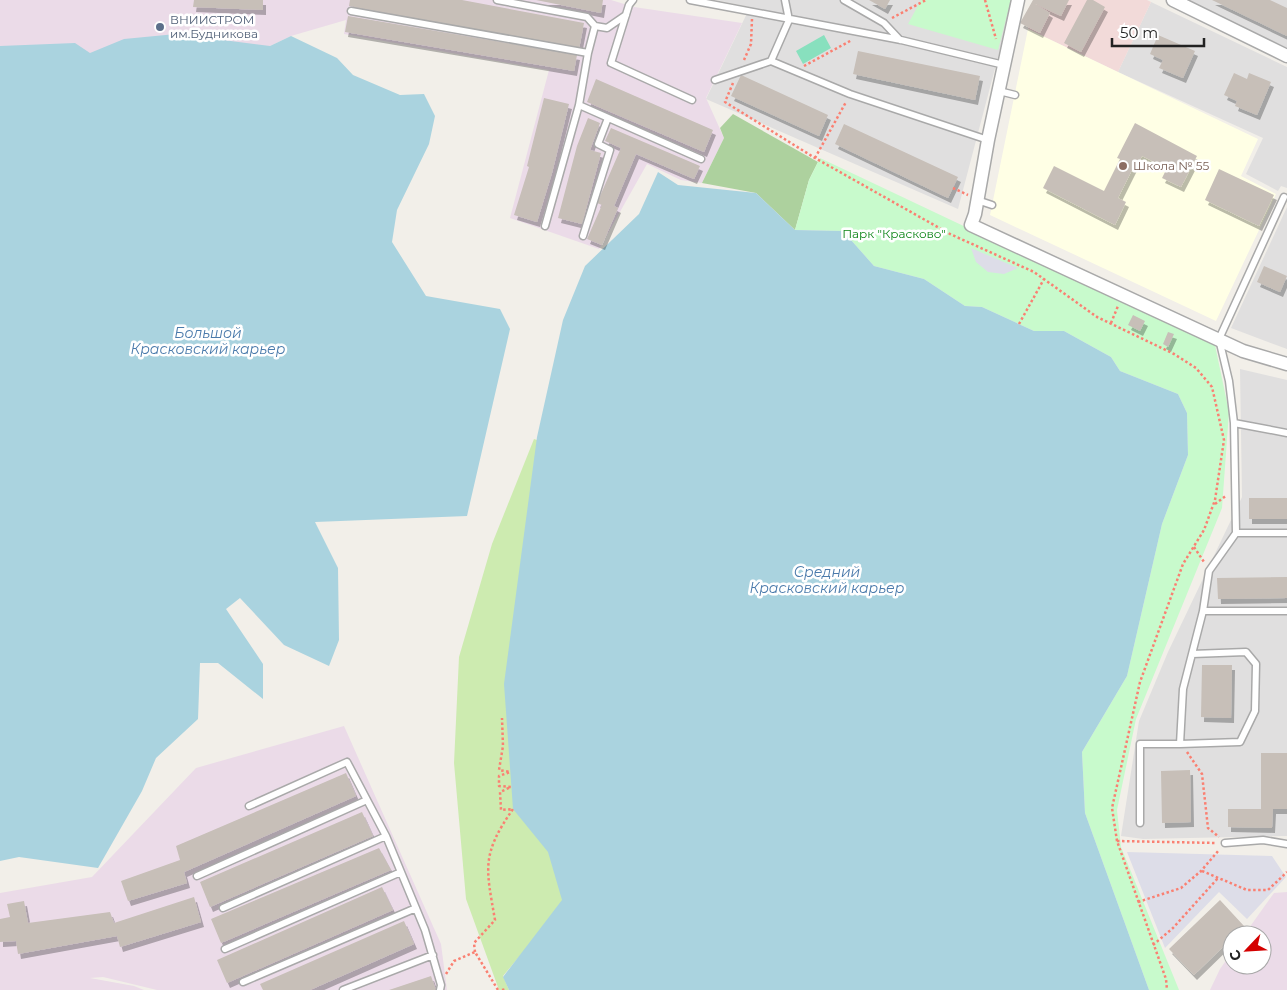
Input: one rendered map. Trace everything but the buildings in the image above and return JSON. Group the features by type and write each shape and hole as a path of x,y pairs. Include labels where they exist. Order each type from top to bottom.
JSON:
{"street":[{"path":"1018,0 974,198 971,225 1243,351 1287,364"},
{"path":"1173,0 1287,56"}],"lane":[{"path":"497,0 588,17 595,26 607,28 626,15"},
{"path":"633,0 626,15 611,63 692,100"},
{"path":"690,0 901,40 1004,65"},
{"path":"771,61 789,20 785,0"},
{"path":"844,0 884,23 901,40"},
{"path":"351,11 588,54"},
{"path":"544,226 578,106 595,26"},
{"path":"715,80 771,61 850,94 988,140"},
{"path":"999,91 1015,95"},
{"path":"578,106 701,159"},
{"path":"583,236 610,150 598,144 608,118"},
{"path":"1180,744 1183,689 1203,611 1209,571 1236,533 1234,424 1229,381 1219,339 1284,197"},
{"path":"974,198 992,205"},
{"path":"1234,424 1287,433"},
{"path":"1236,533 1287,533"},
{"path":"1203,611 1287,611"},
{"path":"1140,823 1140,744 1240,742 1255,711 1256,664 1246,652 1192,654"},
{"path":"249,806 347,762 386,836 416,908 433,955 440,987"},
{"path":"197,876 367,800"},
{"path":"223,908 386,836"},
{"path":"1225,843 1263,840 1287,844"},
{"path":"225,949 401,872"},
{"path":"243,982 416,908"},
{"path":"343,990 433,955"}],"path":[{"path":"985,0 1004,65"},
{"path":"753,13 751,44 724,102 816,158 950,234 1044,279 1097,317 1174,354 1196,368 1212,387 1224,440 1214,504 1204,530 1183,564 1140,682 1112,808 1117,842 1166,979 1166,990"},
{"path":"816,158 850,94"},
{"path":"953,188 974,198"},
{"path":"1019,324 1044,279"},
{"path":"1110,323 1123,295"},
{"path":"1214,504 1235,489"},
{"path":"1194,547 1209,571"},
{"path":"498,990 475,952 474,943 495,920 489,884 488,856 498,831 513,809 501,810 500,792 511,787 499,786 499,776 510,772 499,770 503,746 502,718"},
{"path":"1180,744 1202,774 1208,828 1225,843"},
{"path":"1117,842 1225,843"},
{"path":"1138,902 1181,888 1201,871 1225,843"},
{"path":"1201,871 1247,890 1268,890 1287,872"},
{"path":"1153,946 1173,928 1218,878"},
{"path":"440,987 454,961 475,952"}],"shaded area":[{"path":"0,0 611,0 634,7 742,23 706,98 724,138 702,183 681,180 647,164 599,249 510,218 549,70 344,34 346,20 291,36 270,46 90,53 0,46"},
{"path":"716,0 1013,0 958,209 706,99 750,7"},
{"path":"1034,0 1147,0 1151,2 1118,72 1028,29"},
{"path":"1188,0 1287,0 1287,48"},
{"path":"1151,2 1287,67 1287,188 1281,186 1278,191 1246,174 1263,138 1118,72"},
{"name":"Школа № 55","path":"1028,29 1258,139 1241,176 1276,194 1216,321 990,215"},
{"path":"1287,207 1287,349 1231,328"},
{"path":"971,248 1018,268 1004,274 988,272 976,262"},
{"path":"1240,369 1287,380 1287,836 1143,839 1121,836 1139,721 1168,652 1242,497"},
{"path":"344,726 441,944 447,990 157,990 103,977 90,978 134,986 144,990 0,990 0,893 92,877 196,768"},
{"path":"1127,852 1272,856 1286,877 1247,919 1219,892 1165,948"},
{"path":"1287,892 1287,990 1210,990 1222,966 1222,975 1272,975 1272,925 1251,925 1274,893"}],"green space":[{"path":"921,0 1011,0 998,50 908,24"},
{"path":"824,35 831,48 803,64 796,51"},
{"path":"733,114 818,162 809,180 795,230 756,193 702,183 724,138 720,128"},
{"name":"Парк \"Красково\"","path":"820,158 1215,345 1229,412 1222,508 1136,719 1117,810 1121,847 1179,990 1149,990 1085,813 1082,752 1127,676 1162,524 1188,455 1187,413 1178,394 1120,371 1111,357 1064,331 1034,331 982,307 965,306 924,279 874,266 843,231 795,230 809,180"},
{"path":"534,439 540,441 551,850 569,897 503,976 509,990 499,990 466,899 454,763 459,657 492,544"}],"water":[{"name":"Большой Красковский карьер","path":"176,34 270,46 291,36 337,58 353,75 400,95 424,94 435,116 429,144 397,210 392,242 426,296 500,309 510,329 467,516 315,522 338,568 339,640 329,666 284,645 240,598 226,609 263,664 263,699 218,663 200,663 198,719 156,758 142,791 98,868 19,857 0,861 0,46 75,43 90,53 124,39"},
{"name":"Средний Красковский карьер","path":"658,172 678,185 756,193 795,230 843,231 874,266 924,279 965,306 982,307 1034,331 1064,331 1111,357 1120,371 1178,394 1187,413 1188,455 1162,524 1127,676 1082,752 1085,813 1149,990 509,990 503,977 562,900 548,852 513,809 504,684 537,437 563,320 585,266 639,214"}],"place":[{"name":"ВНИИСТРОМ им.Будникова","path":"160,27"},
{"name":"Школа № 55","path":"1123,166"}]}
